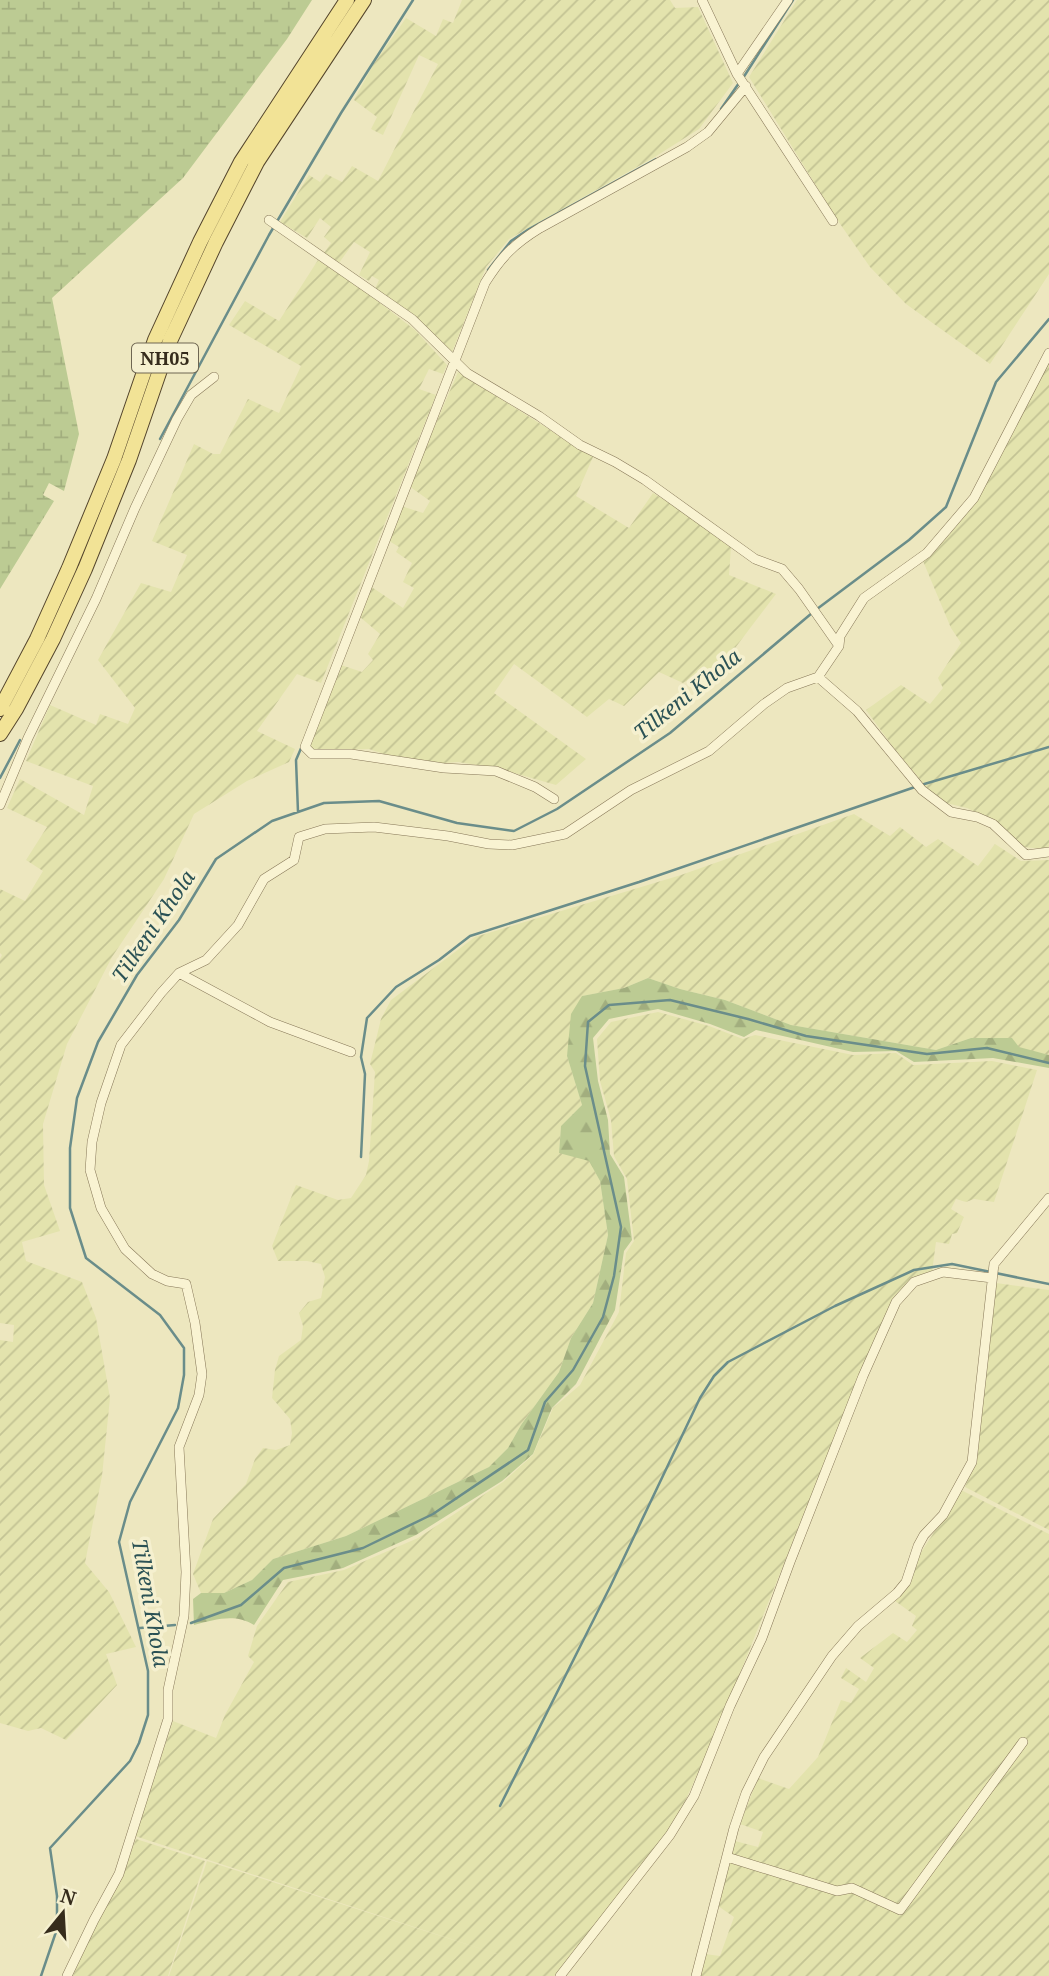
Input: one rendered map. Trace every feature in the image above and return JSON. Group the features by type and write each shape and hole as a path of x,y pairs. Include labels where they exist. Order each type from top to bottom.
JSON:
{"main road":[{"name":"NH05","path":"0,709 37,639 69,568 114,460 155,340 200,242 241,162 347,0"},
{"name":"NH05","path":"0,734 47,651 85,569 129,460 170,341 216,242 257,162 364,0"}],"street":[{"path":"702,0 742,80 833,221"},
{"path":"554,799 535,787 496,771 444,768 351,754 312,754 305,747 485,283 500,259 519,240 687,147 708,132 742,80 788,0"},
{"path":"273,223 412,319 467,373 540,416 580,445 645,480 755,559 782,569 839,646"},
{"path":"67,1976 119,1874 168,1719 167,1690 184,1616 184,1520 179,1447 199,1395 202,1374 186,1284 152,1274 125,1249 101,1208 90,1170 92,1142 101,1103 121,1045 179,973 206,960 238,925 264,878 294,860 299,837 325,829 374,827 512,845 565,834 631,790 709,751 787,688 818,677 839,646 840,636 864,598 928,553 974,498 1049,353"},
{"path":"0,805 27,738 96,598 177,419 191,395 214,377"},
{"path":"818,677 857,711 922,790 951,812 993,824 1026,855 1049,852"},
{"path":"179,973 270,1022 351,1052"},
{"path":"696,1976 746,1793 764,1757 832,1656 858,1626 906,1582 924,1535 943,1515 972,1462 994,1264 1049,1198"},
{"path":"559,1976 670,1835 694,1796 730,1706 762,1638 863,1376 896,1302 914,1282 943,1272 992,1278"},
{"path":"727,1857 837,1891 852,1888 900,1910 1023,1742"}],"green space":[{"path":"0,0 312,0 287,39 183,178 52,298 79,434 64,491 49,483 43,495 54,501 0,589"},
{"path":"462,0 670,0 675,8 698,7 733,83 699,129 509,239 486,267 452,352 413,314 375,289 379,280 372,276 369,281 359,275 370,252 354,242 339,263 324,253 331,243 324,237 331,227 320,218 307,238 280,222 309,175 320,182 326,174 342,182 352,166 378,181 438,64 419,55 383,135 371,129 377,117 354,100 373,65 406,18 436,36 443,19 453,23"},
{"path":"797,0 1049,0 1049,274 990,364 906,304 870,267 836,218 749,77"},
{"path":"318,260 415,330 447,365 443,374 429,369 419,389 436,395 321,683 297,674 257,731 295,749 289,762 247,781 194,814 164,879 112,957 67,1044 43,1124 44,1185 60,1231 22,1242 26,1261 82,1282 96,1318 110,1398 102,1476 85,1563 109,1592 136,1647 106,1654 117,1685 66,1740 41,1728 28,1731 0,1723 0,1340 13,1342 14,1325 0,1323 0,889 25,901 43,871 26,860 47,827 7,808 20,779 84,815 93,786 26,761 50,705 96,725 100,714 128,724 135,708 98,660 141,583 171,592 187,555 152,541 194,444 213,454 220,454 248,399 279,413 301,366 229,325 245,301 279,321"},
{"path":"1049,356 1049,847 1043,849 1024,847 991,819 967,808 946,803 929,790 866,710 901,685 930,704 943,688 938,678 961,643 951,628 923,561 974,503"},
{"path":"458,372 593,457 576,496 629,528 653,493 689,515 731,547 729,575 776,594 726,660 683,683 659,672 624,706 609,699 587,717 514,664 494,693 586,759 556,785 497,768 458,762 429,764 399,759 369,749 313,751 310,744 341,665 362,672 373,660 368,654 380,634 360,617 370,586 403,608 414,588 403,582 412,563 396,552 399,547 389,541 401,506 423,513 430,501 409,486"},
{"path":"854,814 890,836 900,827 926,847 938,839 978,866 995,844 1021,861 1049,860 1049,1055 971,1038 936,1050 791,1025 725,1000 648,978 624,988 582,996 567,1056 582,1105 561,1126 559,1152 589,1160 600,1181 608,1235 593,1303 571,1338 559,1372 508,1448 489,1467 346,1536 273,1559 252,1580 224,1593 201,1593 193,1574 213,1519 246,1484 255,1459 263,1448 276,1450 290,1445 290,1419 272,1398 275,1370 279,1356 301,1340 303,1326 299,1313 308,1302 321,1298 325,1277 321,1264 278,1261 272,1246 296,1185 338,1200 351,1198 366,1175 375,1072 370,1064 381,1019 391,1000 475,937 681,875"},
{"path":"648,978 725,1000 791,1025 936,1050 971,1038 1012,1038 1019,1047 1049,1055 1049,1068 993,1058 914,1062 896,1051 853,1052 756,1030 744,1037 658,1009 609,1019 593,1038 598,1081 608,1120 610,1154 624,1177 632,1240 624,1251 615,1310 576,1384 552,1408 533,1454 502,1481 416,1535 343,1568 283,1580 254,1625 232,1618 194,1625 193,1599 201,1593 224,1593 252,1580 273,1559 346,1536 489,1467 508,1448 559,1372 571,1338 593,1303 608,1235 600,1181 589,1161 559,1153 561,1126 582,1105 567,1056 571,1014 582,996 624,988"},
{"path":"658,1012 743,1039 755,1035 853,1055 896,1053 913,1065 992,1061 1037,1070 994,1202 974,1199 966,1202 956,1199 951,1209 964,1217 957,1233 952,1234 949,1244 936,1242 932,1272 911,1279 894,1297 718,1728 674,1826 558,1976 169,1976 207,1861 497,1954 135,1836 173,1721 216,1738 225,1715 254,1662 248,1656 257,1626 288,1582 344,1570 418,1538 503,1482 533,1455 553,1408 580,1385 619,1312 626,1253 634,1241 627,1179 614,1156 611,1120 600,1081 597,1039 611,1022"},
{"path":"996,1283 1049,1290 1049,1530 965,1487 975,1462"},
{"path":"961,1490 1049,1534 1049,1976 700,1976 705,1954 720,1956 734,1917 718,1906 735,1841 758,1847 763,1832 740,1824 758,1778 789,1789 818,1757 841,1700 851,1703 859,1689 841,1678 846,1668 866,1682 874,1668 860,1658 893,1633 907,1642 917,1630 912,1626 916,1616 895,1601 910,1579 915,1562"},
{"path":"136,1839 205,1861 168,1976 73,1976 88,1939 122,1875"}],"waterway":[{"path":"160,439 269,235 341,113 413,0"},
{"path":"743,78 793,0"},
{"path":"721,109 739,83"},
{"path":"488,270 511,241 529,229 656,159"},
{"name":"Tilkeni Khola","path":"817,609 909,540 946,507 996,382 1049,319"},
{"name":"Tilkeni Khola","path":"41,1976 57,1929 57,1896 50,1848 130,1761 148,1715 148,1671 119,1542 130,1502 178,1408 184,1375 184,1348 160,1315 86,1258 70,1208 70,1148 77,1098 98,1042 137,975 179,920 216,859 272,821 324,803 379,801 457,823 514,831 557,809 670,733 812,613"},
{"path":"0,778 20,740"},
{"path":"298,812 296,760 302,746"},
{"path":"921,785 1049,747"},
{"path":"361,1157 365,1074 361,1057 367,1018 396,987 439,960 470,936 639,882 915,787"},
{"path":"191,1623 241,1605 284,1568 363,1548 433,1514 528,1450 545,1402 573,1370 603,1317 614,1276 621,1227 585,1066 588,1022 609,1005 670,1000 806,1036 927,1054 987,1048 1049,1063"},
{"path":"500,1806 610,1587 700,1398 714,1376 728,1362 835,1306 914,1270 952,1264 1049,1284"},
{"path":"140,1628 175,1625"}]}
